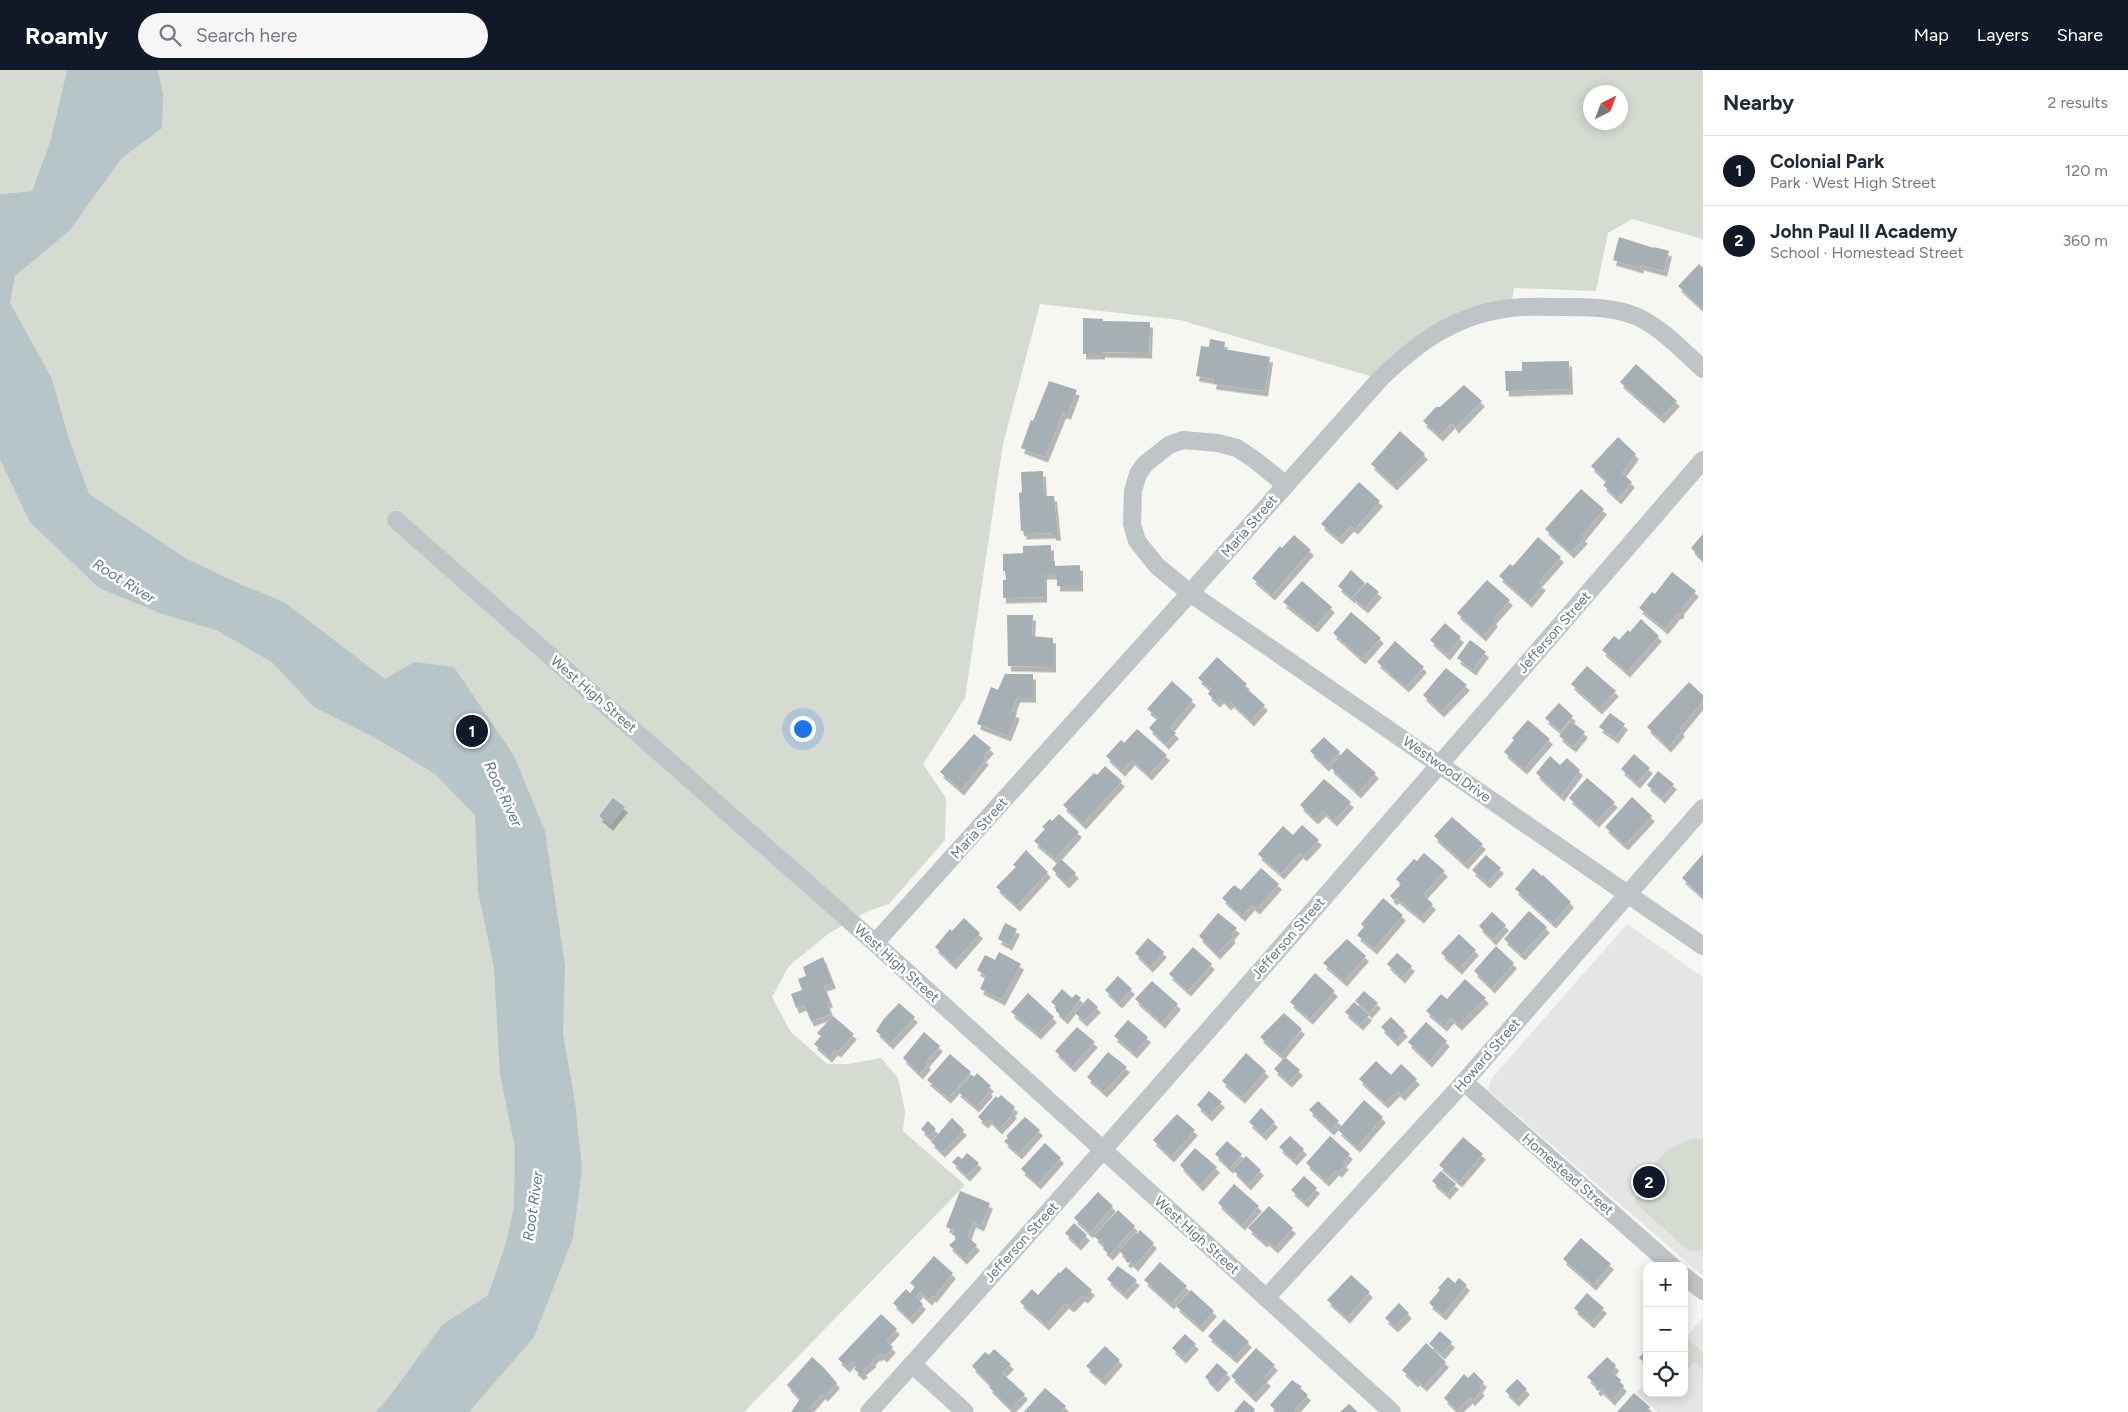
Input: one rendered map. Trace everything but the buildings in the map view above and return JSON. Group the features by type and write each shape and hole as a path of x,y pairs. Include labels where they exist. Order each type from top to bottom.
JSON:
{"street":[{"name":"Maria Street","path":"875,943 1380,379 1403,356 1428,337 1454,323 1481,314 1511,308 1595,307 1637,317 1660,331 1703,369"},
{"name":"Westwood Drive","path":"1286,485 1256,460 1237,448 1218,443 1183,440 1169,445 1145,464 1138,474 1133,490 1132,524 1137,541 1157,566 1190,593 1703,946"},
{"name":"Jefferson Street","path":"869,1412 1102,1150 1703,460"},
{"name":"West High Street","path":"396,520 875,943 1392,1412"},
{"name":"Howard Street","path":"1266,1298 1464,1082 1703,808"},
{"name":"Homestead Street","path":"1464,1082 1667,1262"},
{"path":"1688,1279 1703,1291"},
{"path":"912,1364 965,1412"}],"shaded area":[{"path":"0,70 67,70 50,142 32,191 0,194"},
{"path":"103,70 1703,70 1703,239 1632,219 1608,233 1596,291 1514,288 1511,308 1481,314 1380,379 1180,320 1040,304 1003,444 965,698 923,764 946,798 945,840 889,904 868,911 828,934 789,966 772,997 790,1031 827,1064 848,1064 881,1058 898,1078 905,1111 903,1131 965,1185 744,1412 0,1412 0,460 4,468 0,270"},
{"path":"1627,924 1703,977 1703,1276 1488,1090 1492,1078"},
{"path":"1693,1138 1703,1140 1703,1250 1689,1251 1635,1203 1645,1173 1669,1149"},
{"path":"1703,1317 1703,1412 1658,1412 1636,1393 1643,1385 1643,1397 1688,1397 1688,1335"},
{"path":"1688,1340 1703,1352 1703,1370 1694,1362 1688,1369"}],"water":[{"name":"Root River","path":"67,70 158,70 163,94 162,128 122,158 69,231 15,276 10,303 52,379 69,439 89,494 187,559 284,602 385,679 414,662 454,667 514,756 545,831 565,966 563,1034 575,1102 582,1169 573,1238 534,1337 469,1412 376,1412 442,1325 488,1295 505,1246 514,1208 515,1148 500,1074 494,968 478,891 475,815 435,774 379,740 314,707 272,662 216,630 162,614 99,588 30,522 0,460 0,194 32,191 50,142"}],"place":[{"name":"Colonial Park","path":"472,731"},
{"name":"John Paul II Academy","path":"1649,1182"}]}
